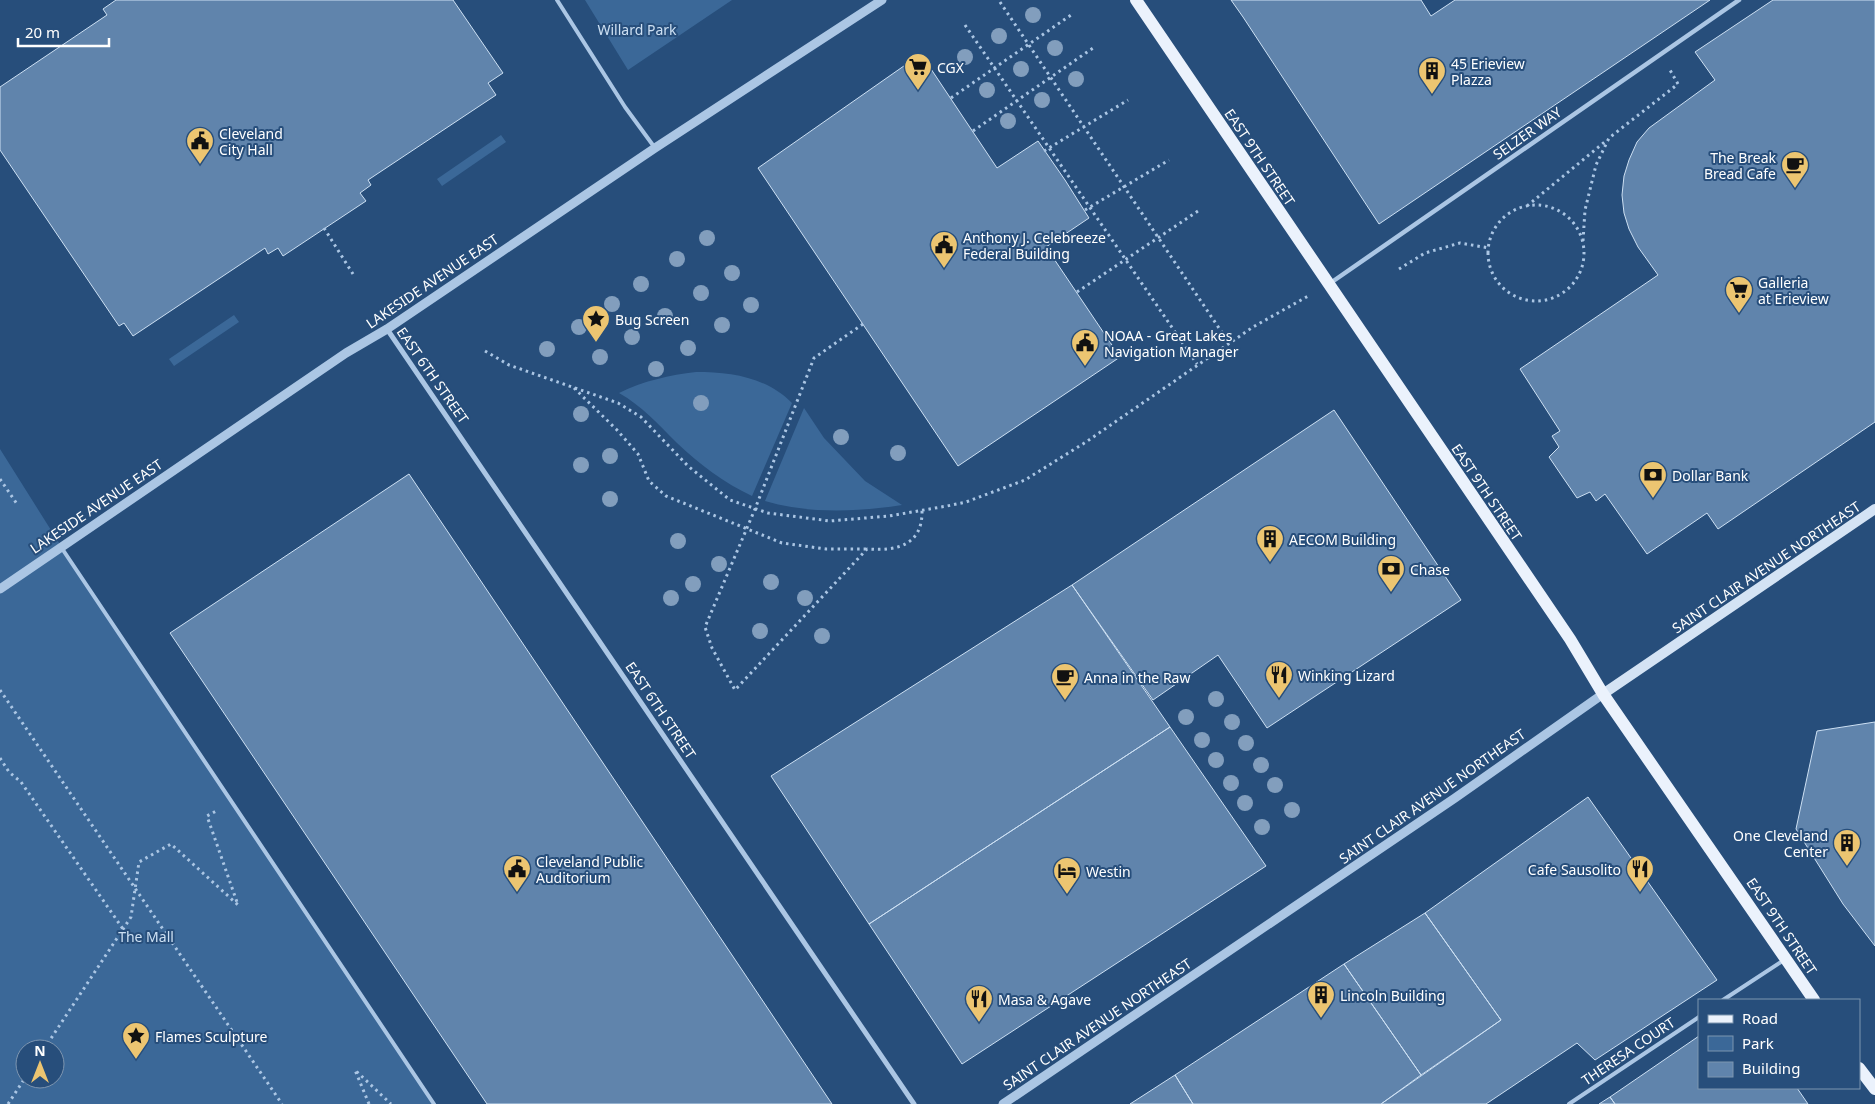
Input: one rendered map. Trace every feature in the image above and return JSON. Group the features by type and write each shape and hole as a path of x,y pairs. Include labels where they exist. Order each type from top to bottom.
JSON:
{"main road":[{"name":"EAST 9TH STREET","path":"1136,0 1570,639 1603,694 1813,999"},
{"name":"SAINT CLAIR AVENUE NORTHEAST","path":"1603,694 1875,509"},
{"path":"1860,1069 1875,1089"}],"street":[{"name":"LAKESIDE AVENUE EAST","path":"0,589 346,353 387,329 656,148 882,0"},
{"name":"SELZER WAY","path":"1328,285 1739,0"},
{"name":"EAST 6TH STREET","path":"387,329 914,1104"},
{"name":"SAINT CLAIR AVENUE NORTHEAST","path":"1003,1104 1455,798 1603,694"}],"lane":[{"path":"557,0 625,107 656,148"},
{"path":"61,546 434,1104"},
{"path":"1724,999 1786,958"},
{"name":"THERESA COURT","path":"1569,1104 1698,1018"}],"path":[{"path":"1000,2 1229,343"},
{"path":"951,98 1071,15"},
{"path":"965,25 1197,364"},
{"path":"973,131 1093,48"},
{"path":"1609,138 1596,165 1585,210 1584,259 1579,274 1569,288 1555,297 1539,301 1522,299 1508,291 1496,279 1490,264 1489,248 1492,233 1501,221 1512,212 1526,206 1609,138 1678,84 1660,55"},
{"path":"1044,151 1128,100"},
{"path":"1084,210 1169,160"},
{"path":"1526,206 1542,205 1556,209 1568,217 1578,228 1583,242"},
{"path":"1076,292 1201,209"},
{"path":"324,228 353,274"},
{"path":"1399,269 1424,253 1460,244 1489,248"},
{"path":"485,351 509,365 618,402 641,417 688,466 730,500 768,513 830,521 889,516 966,502 1024,480 1086,442 1253,327 1328,285"},
{"path":"863,324 814,358 755,509 705,627 712,648 735,690 867,549"},
{"path":"573,387 638,454 649,481 660,492 782,543 826,549 885,550 907,543 918,533 921,527 922,510"},
{"path":"0,479 17,504"},
{"path":"0,690 282,1104"},
{"path":"0,758 9,772 21,782 123,928"},
{"path":"51,1039 131,917 139,862 172,844 238,905 207,816 232,802"},
{"path":"369,1104 355,1070 390,1104"},
{"path":"8,1104 18,1089"}],"green space":[{"name":"Willard Park","path":"585,0 732,0 628,70"},
{"path":"501,135 506,142 442,186 437,179"},
{"path":"234,315 239,322 174,366 169,359"},
{"path":"696,372 722,373 747,378 771,387 792,403 752,496 703,466 656,422 619,393 657,379"},
{"path":"804,408 824,438 865,481 902,505 833,511 799,508 765,501"},
{"name":"The Mall","path":"0,449 61,546 434,1104 0,1104"}],"building":[{"name":"Cleveland City Hall","path":"116,0 453,0 503,73 488,83 496,95 368,180 371,185 360,193 366,201 283,256 278,248 268,254 265,248 133,336 124,323 119,326 0,150 0,87 107,15 103,9"},
{"name":"45 Erieview Plazza","path":"1231,0 1421,0 1431,16 1455,0 1710,0 1379,224"},
{"name":"Galleria at Erieview","path":"1773,0 1875,0 1875,422 1718,529 1707,513 1647,554 1605,494 1596,501 1590,492 1577,498 1549,457 1559,447 1552,436 1560,431 1520,369 1658,275 1638,247 1624,213 1622,195 1624,176 1629,160 1637,142 1649,128 1715,80 1695,52"},
{"name":"Anthony J. Celebreeze Federal Building","path":"921,54 997,168 1038,141 1065,180 1089,218 1046,247 1120,357 958,466 758,168"},
{"name":"AECOM Building","path":"1334,410 1461,600 1267,728 1218,655 1153,700 1072,585"},
{"name":"Cleveland Public Auditorium","path":"409,474 832,1104 487,1104 170,633"},
{"path":"1072,585 1170,727 869,924 771,776"},
{"name":"One Cleveland Center","path":"1875,722 1875,946 1843,904 1796,829 1817,731"},
{"name":"Westin","path":"1170,727 1266,866 962,1064 869,924"},
{"path":"1588,797 1717,980 1595,1060 1577,1043 1486,1104 1381,1104 1501,1020 1425,913"},
{"path":"1425,913 1501,1020 1421,1075 1344,964"},
{"name":"Lincoln Building","path":"1344,964 1421,1075 1381,1104 1193,1104 1175,1075"},
{"path":"1698,1037 1698,1089 1798,1089 1808,1104 1615,1104 1610,1097"},
{"path":"1175,1075 1193,1104 1130,1104"},
{"path":"1610,1097 1615,1104 1599,1104"}],"place":[{"name":"CGX","path":"918,91"},
{"name":"45 Erieview Plazza","path":"1432,95"},
{"name":"Cleveland City Hall","path":"200,165"},
{"name":"The Break Bread Cafe","path":"1795,189"},
{"name":"Anthony J. Celebreeze Federal Building","path":"944,269"},
{"name":"Galleria at Erieview","path":"1739,314"},
{"name":"Bug Screen","path":"596,343"},
{"name":"NOAA - Great Lakes Navigation Manager","path":"1085,367"},
{"name":"Dollar Bank","path":"1653,499"},
{"name":"AECOM Building","path":"1270,563"},
{"name":"Chase","path":"1391,593"},
{"name":"Winking Lizard","path":"1279,699"},
{"name":"Anna in the Raw","path":"1065,701"},
{"name":"One Cleveland Center","path":"1847,867"},
{"name":"Cleveland Public Auditorium","path":"517,893"},
{"name":"Cafe Sausolito","path":"1640,893"},
{"name":"Westin","path":"1067,895"},
{"name":"Lincoln Building","path":"1321,1019"},
{"name":"Masa & Agave","path":"979,1023"},
{"name":"Flames Sculpture","path":"136,1060"}]}
